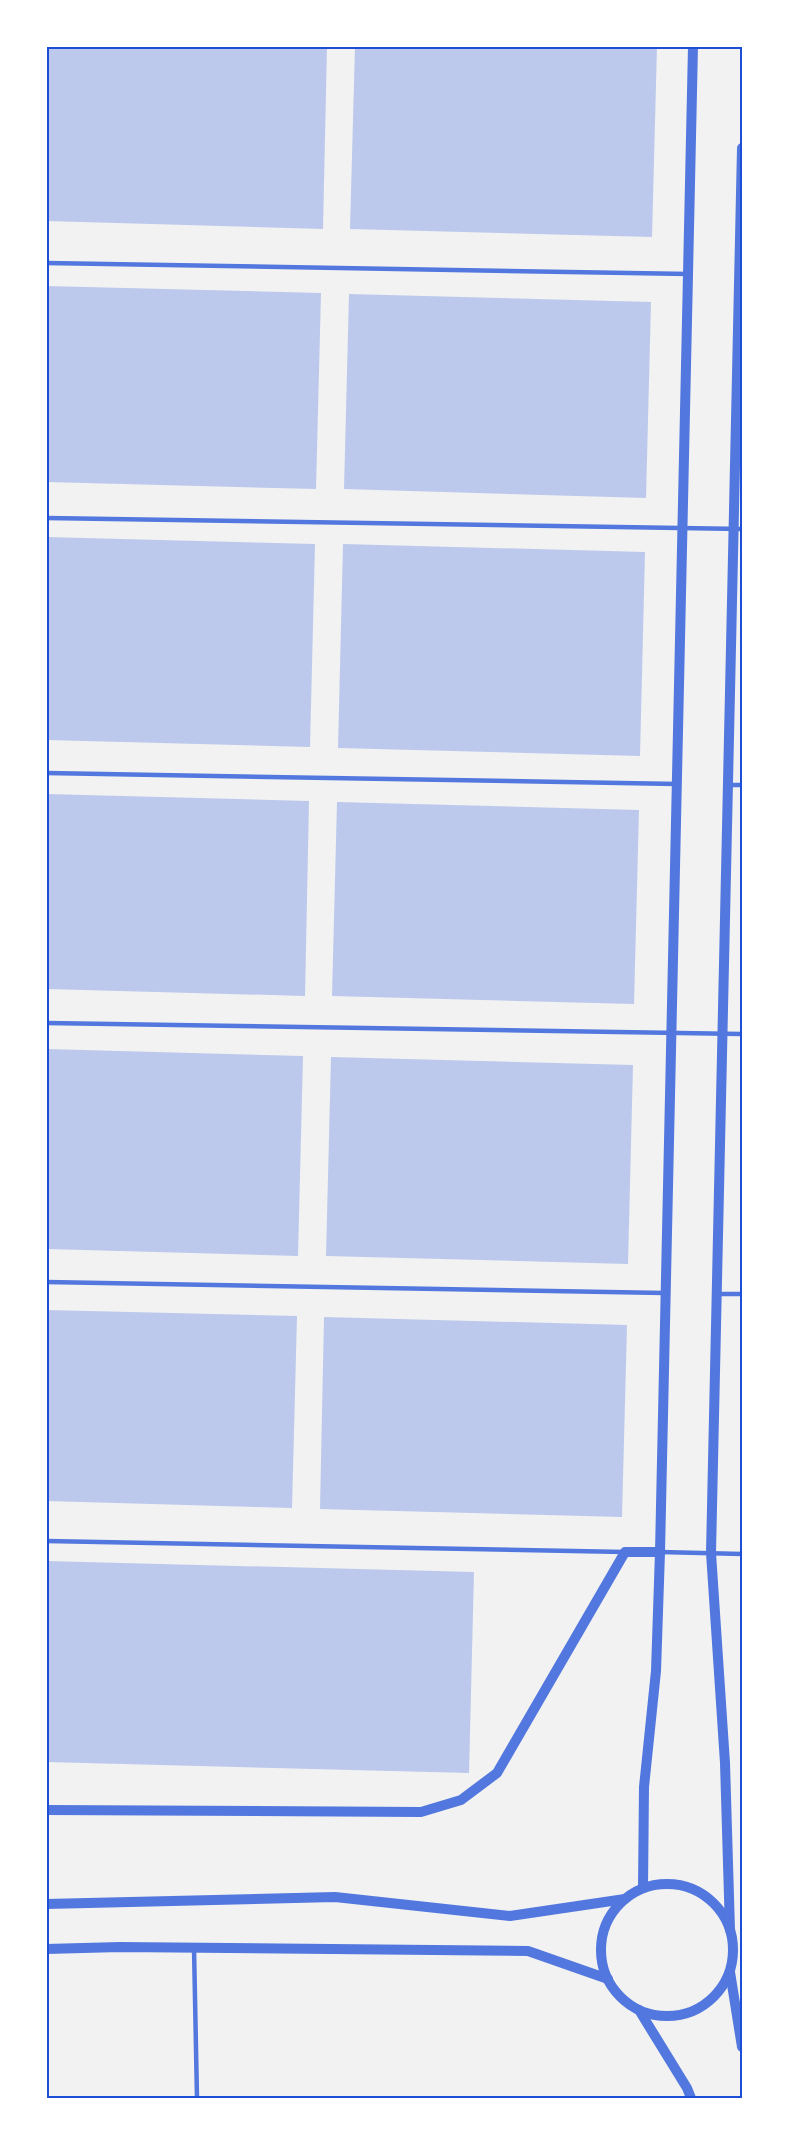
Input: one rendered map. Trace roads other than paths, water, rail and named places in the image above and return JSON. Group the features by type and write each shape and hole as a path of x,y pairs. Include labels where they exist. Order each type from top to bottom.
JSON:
{"street":[{"path":"644,1888 644,1787 656,1671 660,1552 693,46"},
{"path":"742,148 738,529 728,785 711,1553 725,1763 730,1930 733,1951 730,1972 742,2047"},
{"path":"46,1810 421,1812 461,1800 497,1773 624,1552 660,1552"},
{"path":"730,1930 720,1911 705,1896 695,1891 664,1884 644,1888 625,1899 610,1915 603,1935 602,1957 608,1979 620,1997 639,2010 660,2016 682,2015 703,2006 719,1991 730,1972"},
{"path":"46,1904 335,1897 510,1916 625,1899"},
{"path":"46,1949 194,1947 528,1951 608,1979"},
{"path":"639,2010 691,2098"}],"lane":[{"path":"46,263 689,274"},
{"path":"46,518 738,529"},
{"path":"46,773 677,784"},
{"path":"728,785 742,785"},
{"path":"46,1023 742,1034"},
{"path":"46,1282 666,1293"},
{"path":"717,1294 742,1294"},
{"path":"46,1542 624,1552"},
{"path":"660,1552 742,1554"},
{"path":"194,1947 197,2098"}]}
